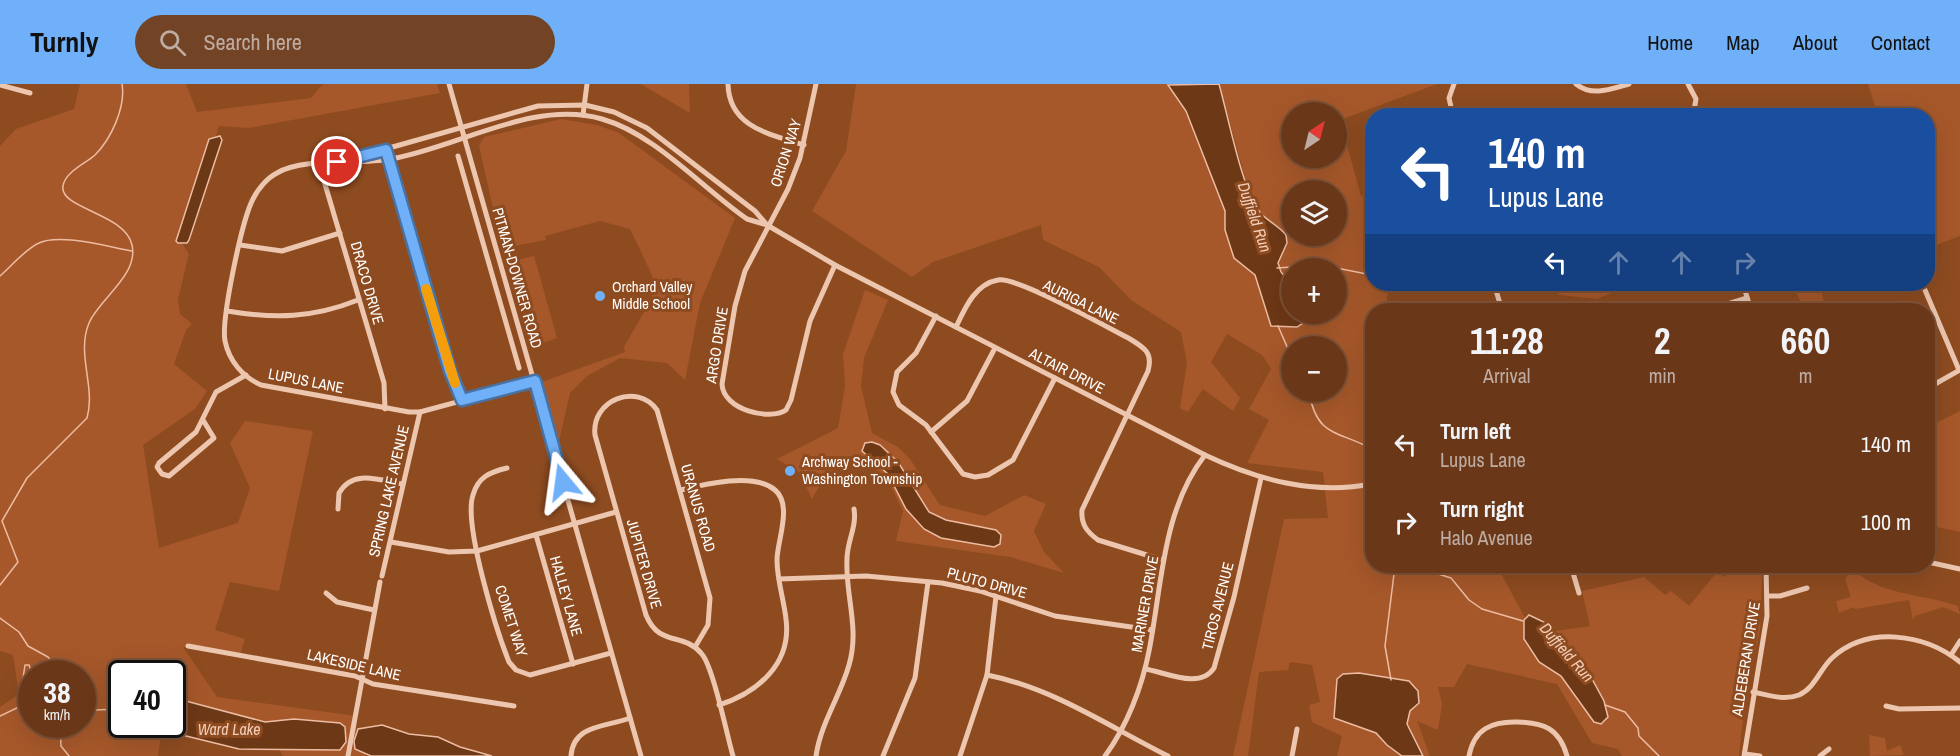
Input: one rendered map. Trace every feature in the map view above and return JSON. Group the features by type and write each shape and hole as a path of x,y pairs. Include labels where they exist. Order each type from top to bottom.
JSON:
{"street":[{"path":"0,84 30,93"},
{"name":"PITMAN-DOWNER ROAD","path":"449,84 641,756"},
{"path":"584,115 587,84"},
{"path":"728,84 730,105 740,117 761,130 804,145"},
{"name":"ORION WAY","path":"767,225 788,189 804,145 816,84"},
{"path":"1451,108 1449,98 1454,84"},
{"path":"1576,84 1591,92 1629,84"},
{"path":"1688,84 1696,99 1694,108"},
{"name":"ALTAIR DRIVE","path":"461,127 551,104 585,105 614,112 647,128 755,211 767,225"},
{"name":"ALTAIR DRIVE","path":"464,138 543,116 584,115 612,122 639,136 751,221 767,225 835,265 1205,455 1261,478 1317,488 1365,485"},
{"path":"496,117 499,128"},
{"name":"LUPUS LANE","path":"337,162 461,127"},
{"name":"LUPUS LANE","path":"464,138 388,160 337,162 283,170 264,184 250,204 240,245 224,330 226,345 233,362 261,385 385,409 420,412 535,381"},
{"path":"386,150 450,371 462,400"},
{"path":"458,156 519,368"},
{"name":"DRACO DRIVE","path":"319,164 384,383 385,409"},
{"name":"ARGO DRIVE","path":"767,225 745,271 735,306 722,384 724,397 732,405 776,414 786,410 791,400 810,321 835,265"},
{"path":"240,245 282,250 340,233"},
{"path":"488,259 498,255"},
{"name":"AURIGA LANE","path":"956,327 976,293 990,282 1003,279 1130,339 1146,349 1150,359 1148,370 1126,415"},
{"path":"1745,291 1749,303"},
{"path":"1731,303 1747,298"},
{"path":"227,311 293,317 329,311 358,300"},
{"path":"1935,314 1959,370 1935,384"},
{"path":"936,316 916,353 897,372 893,387 899,405 921,420 959,471 975,477 988,475 1010,463 1055,378"},
{"path":"931,432 967,401 995,348"},
{"path":"203,420 214,438 169,476 162,474 157,467 159,463 196,432 216,392 246,375"},
{"name":"URANUS ROAD","path":"625,398 641,398 657,410 681,490 710,598 708,626 696,647"},
{"name":"JUPITER DRIVE","path":"625,398 603,406 593,425 616,512 650,624 666,638 696,647"},
{"name":"SPRING LAKE AVENUE","path":"382,576 420,412"},
{"path":"1126,415 1082,510 1082,520 1089,534 1098,540 1163,560"},
{"name":"MARINER DRIVE","path":"1105,756 1119,732 1145,669 1163,560 1188,482 1205,455"},
{"name":"COMET WAY","path":"507,468 489,472 473,494 471,505 477,551 506,654 512,667 530,675 611,653"},
{"path":"338,508 339,493 352,480 362,477 402,484"},
{"name":"TIROS AVENUE","path":"1145,669 1196,680 1214,668 1236,587 1261,478"},
{"path":"681,490 734,482 762,484 777,491 783,507 777,556 787,621 784,648 768,678 760,686 738,699 719,705"},
{"path":"816,756 825,718 843,684 852,650 853,613 847,575 848,548 856,520 854,509"},
{"path":"391,542 449,552 477,551 616,512"},
{"name":"HALLEY LANE","path":"536,535 573,663"},
{"path":"1935,563 1960,568"},
{"path":"1573,573 1579,593"},
{"name":"ALDEBERAN DRIVE","path":"1744,755 1765,631 1768,596 1766,573"},
{"name":"PLUTO DRIVE","path":"779,579 847,575 928,582 970,588 1055,616 1152,630"},
{"path":"348,756 380,582"},
{"path":"883,756 909,698 915,678 928,582"},
{"path":"1768,596 1780,596 1808,588"},
{"path":"326,593 337,602 374,610"},
{"path":"960,756 987,675 996,596"},
{"path":"1753,692 1784,698 1802,694 1834,656 1868,639 1893,637 1918,640 1951,655 1960,662"},
{"path":"1951,655 1960,641"},
{"name":"LAKESIDE LANE","path":"188,646 316,668 362,679 373,684 514,706"},
{"path":"696,647 706,660 733,756"},
{"path":"987,675 1046,692 1168,756"},
{"path":"1886,706 1899,709 1960,708"},
{"path":"571,756 574,742 580,733 630,718"},
{"path":"1469,756 1472,742 1484,728 1507,722 1540,723 1548,727 1559,736 1567,756"},
{"path":"1292,756 1297,729"},
{"path":"1820,756 1829,749"},
{"path":"1744,755 1760,756"}],"shaded area":[{"path":"80,84 186,84 197,112 311,98 323,84 437,84 440,93 249,128 219,126 216,136 222,140 189,240 182,243 189,254 178,299 180,314 192,324 186,330 174,364 207,391 195,409 143,445 159,548 238,523 250,488 230,443 245,421 313,431 279,591 230,582 215,630 245,639 240,655 183,647 217,697 356,716 357,750 366,753 365,756 283,756 277,745 233,744 186,732 186,660 108,660 108,738 160,738 158,756 0,756 0,707 18,695 18,738 96,738 96,660 18,660 18,688 13,655 0,651 0,146 16,129 74,109"},
{"path":"641,84 689,84 690,113"},
{"path":"856,84 1168,84 1186,111 1224,208 1225,230 1234,257 1255,275 1271,326 1299,327 1300,324 1347,324 1347,258 1281,258 1286,246 1347,246 1347,180 1281,180 1281,231 1257,209 1246,180 1219,84 1437,84 1372,108 1365,108 1365,111 1347,117 1347,102 1281,102 1281,168 1347,168 1347,145 1361,196 1365,195 1365,291 1388,291 1387,303 1365,303 1365,573 1501,573 1525,618 1555,631 1590,626 1582,591 1644,577 1665,595 1671,591 1689,606 1716,573 1725,577 1728,573 1762,573 1760,629 1745,700 1739,756 1622,756 1618,749 1592,743 1557,684 1467,664 1454,687 1438,687 1442,704 1438,730 1417,721 1430,756 1337,756 1342,736 1312,722 1309,705 1320,702 1312,665 1290,662 1288,670 1259,672 1248,756 1233,756 1284,519 1328,518 1323,472 1247,463 1269,420 1249,409 1271,369 1262,355 1227,334 1211,362 1240,398 1233,411 1203,389 1188,412 1180,408 1187,363 1181,332 1131,300 1099,267 1043,240 1041,225 933,262 912,277 812,211 846,151"},
{"path":"1868,84 1960,84 1960,236 1935,245 1935,108 1876,108"},
{"path":"561,119 597,125 619,133 735,218 700,303 685,380 667,363 620,358 587,376 570,393 559,441 542,382 625,352 624,347 652,298 652,275 630,229 600,221 545,236 546,240 502,248 479,146 484,137"},
{"path":"534,256 557,338 537,345 513,261"},
{"path":"865,290 888,300 864,358 861,386 872,433 898,447 910,459 940,505 985,516 1024,495 1046,504 1034,531 1044,552 1064,573 1010,557 896,541 903,511 888,480 871,466 855,461 826,474 812,499 799,472 777,459 838,428 845,386 843,354"},
{"path":"1555,291 1617,291 1597,299 1559,295"},
{"path":"1796,291 1821,291 1824,303 1801,303"},
{"path":"1960,411 1960,532 1935,527 1935,424"},
{"path":"1858,573 1872,583 1886,588 1958,606 1960,614 1943,607 1915,616 1913,620 1909,600 1855,609 1854,607 1839,613 1836,601 1851,597 1845,579 1848,574"},
{"path":"1869,735 1885,738 1887,751 1900,745 1904,755 1870,756"}],"water":[{"path":"1219,84 1246,184 1261,214 1281,230 1281,246 1286,246 1278,263 1281,272 1281,324 1302,324 1297,327 1271,326 1255,275 1234,258 1225,230 1225,211 1186,111 1168,85"},
{"path":"220,136 222,140 189,240 187,243 178,243 176,241 209,139"},
{"path":"872,442 880,445 898,462 929,512 946,520 996,530 1001,535 1000,544 994,547 941,538 924,529 906,509 888,474 862,451 865,443"},
{"path":"1529,615 1550,625 1561,648 1586,668 1604,701 1608,717 1601,724 1594,722 1561,676 1539,662 1524,639 1524,620"},
{"path":"1359,673 1409,681 1418,691 1419,703 1410,711 1407,724 1423,756 1402,756 1376,733 1334,718 1337,679 1343,674"},
{"name":"Ward Lake","path":"186,701 265,722 294,719 340,723 345,727 346,742 340,750 239,749 186,736"},
{"path":"382,725 409,734 438,737 460,747 492,756 371,756 355,749 354,741 358,729"}],"waterway":[{"path":"0,585 18,562 2,521 27,478 87,418 89,394 84,347 89,323 124,277 133,256 132,245 127,234 106,218 71,200 65,194 63,186 67,177 95,155 112,132 122,103 122,84"},
{"path":"0,276 29,249 48,240 72,240 132,251"},
{"path":"1277,268 1321,265 1365,274"},
{"name":"Duffield Run","path":"1278,326 1282,336"},
{"name":"Duffield Run","path":"1312,402 1317,418 1323,425 1339,435 1365,446"},
{"path":"1391,680 1385,646 1394,573"},
{"name":"Duffield Run","path":"1435,573 1451,578 1469,600 1482,609 1523,621"},
{"path":"0,618 19,632 28,646 50,660"},
{"name":"Duffield Run","path":"1605,705 1625,712 1638,728 1639,736 1659,756"},
{"path":"0,716 18,707"},
{"path":"96,710 108,710"},
{"path":"61,738 61,746 69,756"}],"slow traffic":[{"path":"426,289 455,383"}],"place":[{"name":"Orchard Valley Middle School","path":"600,296"},
{"name":"Archway School - Washington Township","path":"790,471"}],"route":[{"path":"337,162 386,150 450,371 462,400 535,381 563,482"}]}
